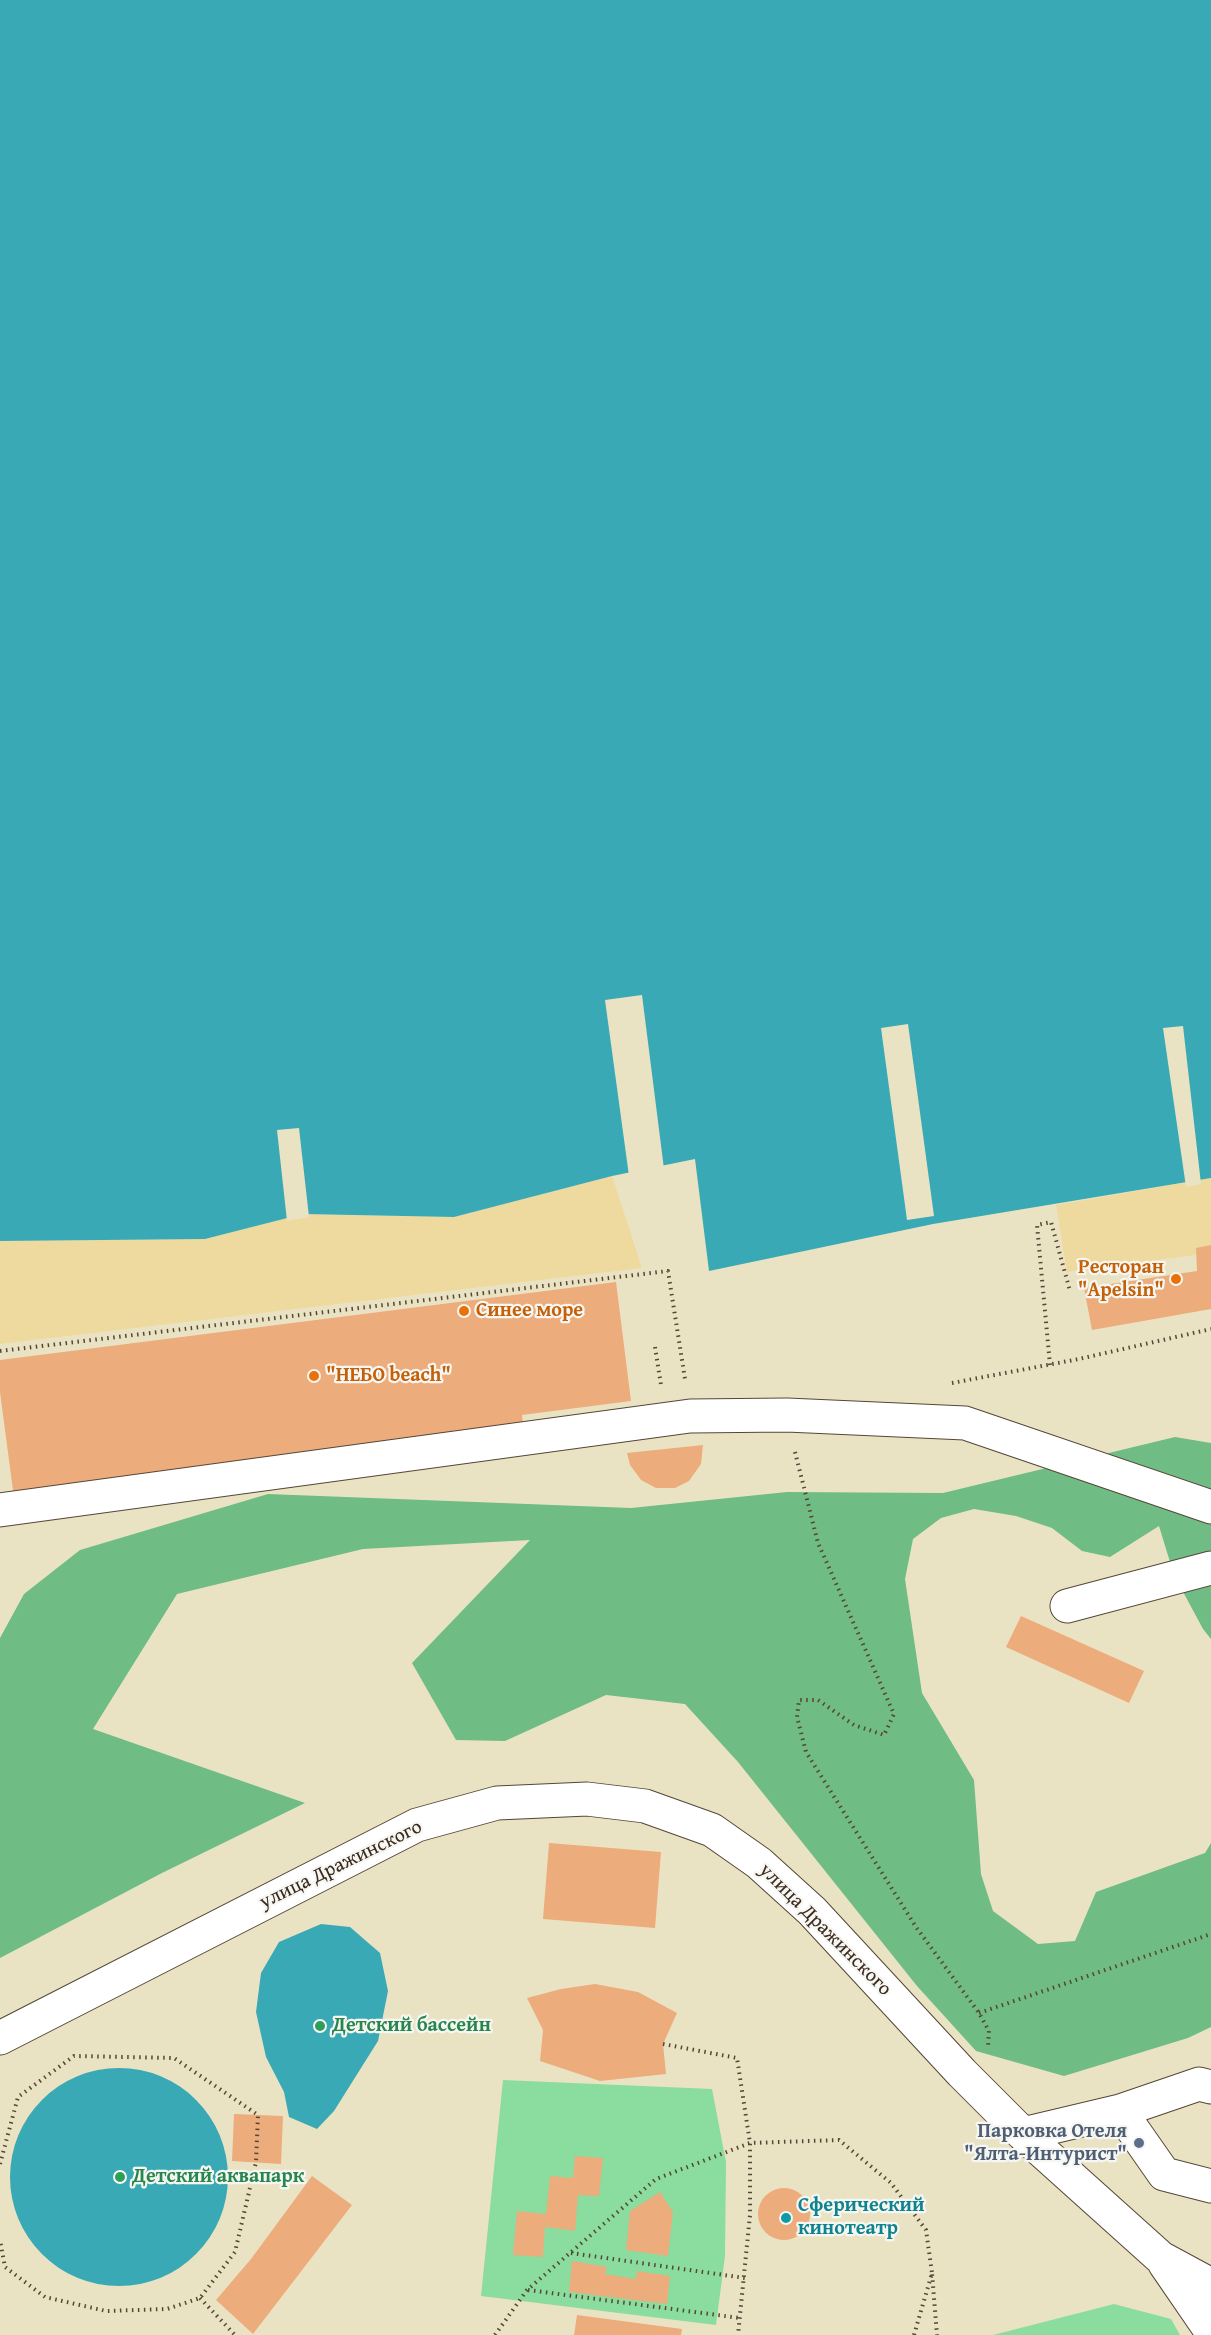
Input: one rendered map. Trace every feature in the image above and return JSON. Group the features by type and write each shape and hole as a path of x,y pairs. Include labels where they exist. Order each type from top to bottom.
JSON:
{"street":[{"path":"0,1510 690,1416 787,1415 965,1423 1211,1506"},
{"path":"1067,1606 1211,1568"},
{"name":"улица Дражинского","path":"0,2038 417,1825 497,1803 587,1799 645,1806 712,1830 759,1863 812,1911 962,2073 1023,2134 1161,2258 1211,2285"},
{"path":"1023,2134 1120,2110 1207,2083"},
{"path":"1120,2110 1164,2174 1211,2204"},
{"path":"1164,2174 1211,2186"},
{"path":"1161,2258 1211,2331"}],"path":[{"path":"1050,1365 1037,1225 1051,1222 1070,1291"},
{"path":"0,1351 668,1271 690,1416"},
{"path":"947,1384 1050,1365 1211,1329"},
{"path":"795,1449 818,1543 894,1714 884,1735 854,1725 818,1700 799,1700 797,1717 806,1752 916,1927 979,2013 1211,1934"},
{"path":"663,2044 737,2058 750,2143 750,2215 738,2335"},
{"path":"0,2164 18,2097 74,2056 174,2058 258,2115 256,2162 235,2252 200,2298 167,2309 106,2312 45,2297 5,2267 0,2240"},
{"path":"495,2335 527,2290 657,2179 750,2143 839,2140 891,2183 926,2230 937,2335"},
{"path":"571,2253 745,2278"},
{"path":"0,2271 5,2267"},
{"path":"914,2335 932,2273"},
{"path":"527,2290 740,2318"},
{"path":"200,2298 235,2335"}],"green space":[{"path":"1175,1437 1211,1443 1211,1639 1203,1629 1174,1575 1159,1526 1110,1557 1082,1551 1052,1528 1016,1516 974,1509 941,1518 913,1539 905,1579 922,1693 974,1780 981,1874 993,1911 1038,1944 1075,1941 1096,1892 1205,1853 1211,1843 1211,2027 1188,2038 1064,2076 976,2051 917,1986 738,1762 685,1704 606,1695 505,1741 456,1740 412,1663 530,1540 363,1549 177,1594 93,1729 305,1803 162,1873 0,1958 0,1638 24,1594 80,1550 268,1494 631,1508 787,1492 943,1493"},
{"path":"503,2080 712,2089 726,2162 725,2256 716,2325 481,2296"},
{"path":"1114,2304 1171,2319 1180,2335 993,2335"}],"sand":[{"path":"612,1176 642,1268 0,1344 0,1241 205,1239 303,1214 454,1217"},
{"path":"1211,1178 1211,1253 1067,1272 1056,1205"}],"water":[{"path":"0,0 1211,0 1211,1178 933,1224 709,1271 695,1159 612,1176 454,1217 303,1214 205,1239 0,1241"},
{"name":"Детский бассейн","path":"321,1924 350,1927 380,1953 388,1991 378,2041 334,2111 317,2129 289,2117 284,2092 266,2057 256,2012 261,1973 279,1942"},
{"name":"Детский аквапарк","path":"130,2068 161,2076 180,2086 196,2100 210,2116 220,2135 228,2166 228,2188 220,2219 210,2238 196,2254 180,2268 161,2278 130,2286 108,2286 77,2278 58,2268 28,2238 18,2219 12,2198 10,2166 18,2135 28,2116 58,2086 77,2076 98,2070"}],"pier":[{"path":"642,995 664,1169 629,1176 605,1000"},
{"path":"908,1024 934,1216 907,1220 881,1028"},
{"path":"1183,1026 1201,1184 1186,1187 1163,1028"},
{"path":"299,1128 309,1217 287,1221 277,1130"}],"building":[{"name":"Ресторан \"Apelsin\"","path":"1211,1245 1211,1309 1092,1330 1084,1288 1197,1271 1196,1248"},
{"name":"\"НЕБО beach\"","path":"616,1282 631,1401 522,1415 524,1433 14,1498 0,1392 0,1360"},
{"path":"703,1445 701,1464 689,1481 675,1488 656,1488 641,1480 630,1465 627,1453"},
{"path":"1021,1616 1144,1671 1129,1703 1006,1647"},
{"path":"549,1843 661,1852 655,1928 543,1919"},
{"path":"595,1984 638,1992 677,2013 663,2044 666,2074 600,2081 540,2061 543,2030 527,1998 561,1989"},
{"path":"234,2114 283,2116 281,2164 232,2161"},
{"path":"575,2156 603,2158 599,2196 578,2195 575,2231 545,2227 543,2257 513,2255 517,2211 546,2214 550,2176 573,2178"},
{"path":"312,2176 352,2205 253,2334 216,2300 251,2259"},
{"path":"784,2188 794,2190 802,2196 808,2204 810,2214 808,2224 802,2232 794,2238 784,2240 774,2238 766,2232 760,2224 758,2214 760,2204 766,2196 774,2190"},
{"path":"660,2192 673,2212 668,2256 626,2250 630,2211"},
{"path":"572,2261 607,2267 605,2274 636,2279 637,2271 670,2276 667,2304 569,2292"},
{"path":"577,2315 682,2329 681,2335 574,2335"}],"place":[{"name":"Ресторан \"Apelsin\"","path":"1176,1279"},
{"name":"Синее море","path":"464,1311"},
{"name":"\"НЕБО beach\"","path":"314,1376"},
{"name":"Детский бассейн","path":"320,2026"},
{"name":"Парковка Отеля \"Ялта-Интурист\"","path":"1139,2143"},
{"name":"Детский аквапарк","path":"120,2177"},
{"name":"Сферический кинотеатр","path":"786,2218"}]}
